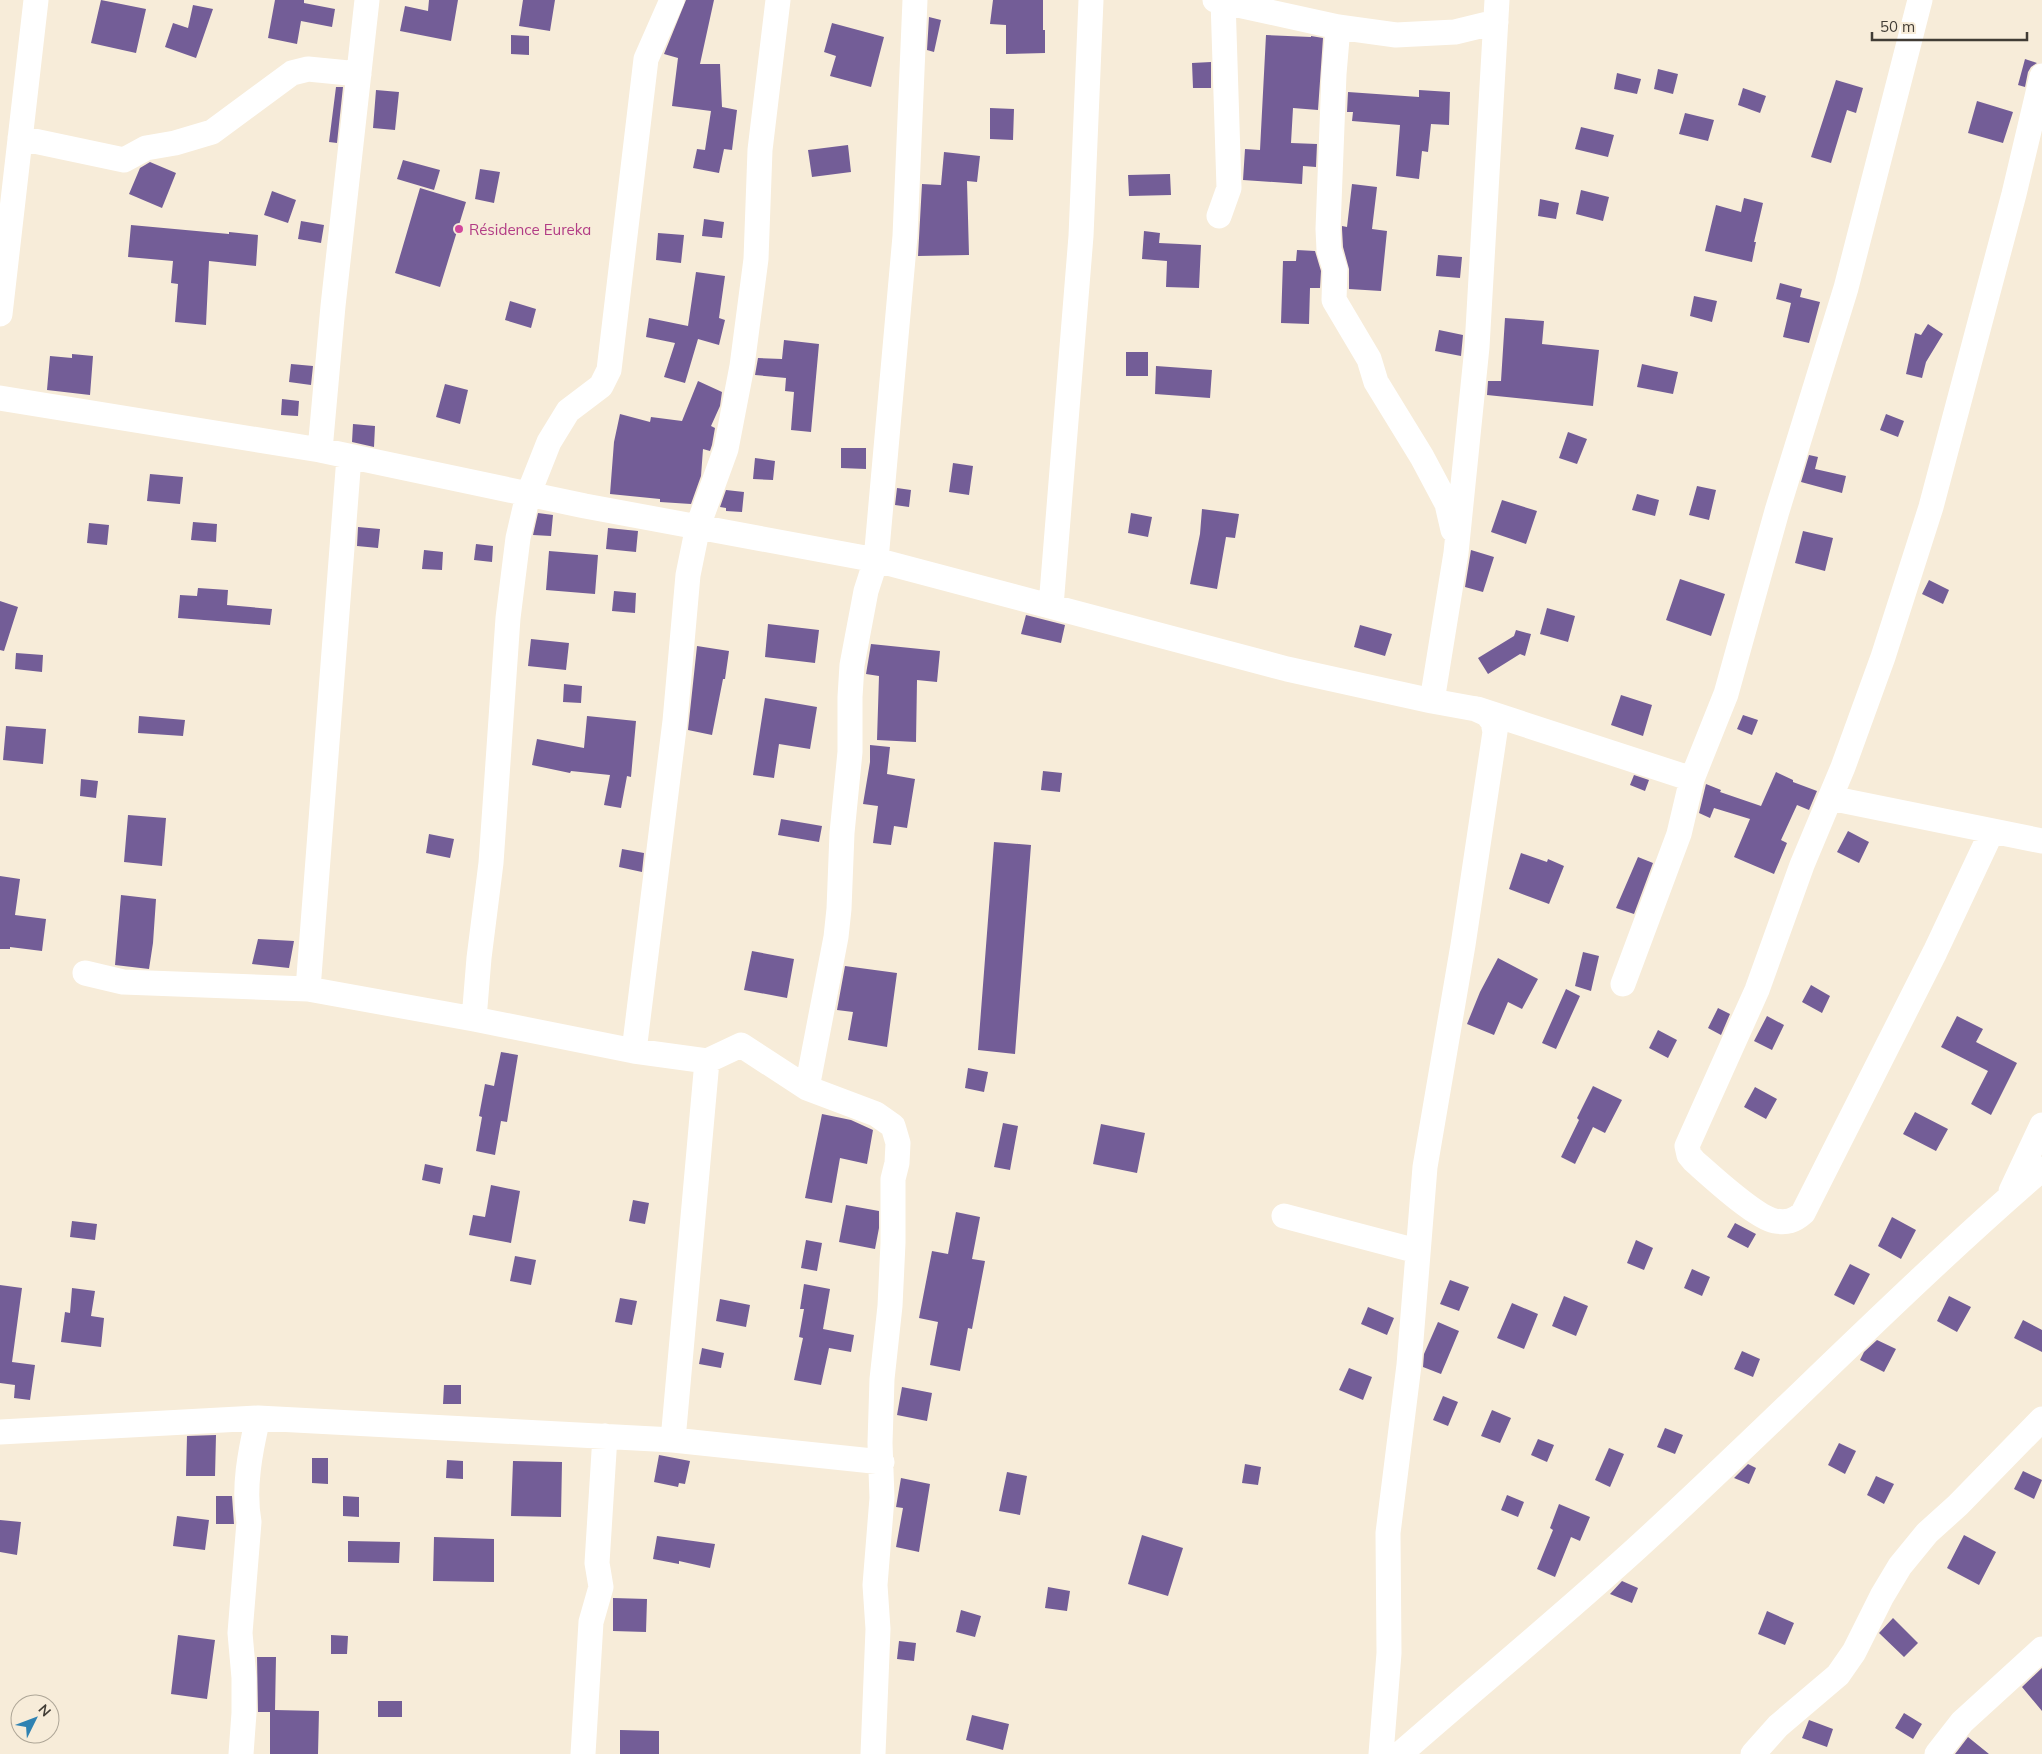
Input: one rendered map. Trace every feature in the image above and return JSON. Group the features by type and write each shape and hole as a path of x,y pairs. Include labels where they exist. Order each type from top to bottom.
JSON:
{"street":[{"path":"0,314 36,0"},
{"path":"320,450 333,306 367,0"},
{"path":"474,1019 479,958 491,862 510,592 518,538 528,495 548,442 568,411 601,386 609,370 646,59 672,0"},
{"path":"634,1051 675,721 688,575 698,526 726,449 742,366 756,259 760,150 778,0"},
{"path":"807,1088 836,937 839,909 842,833 850,752 852,665 866,591 876,560 905,236 915,0"},
{"path":"1051,606 1080,236 1091,0"},
{"path":"1622,984 1679,834 1692,779 1726,694 1777,511 1846,288 1920,0"},
{"path":"1219,216 1228,188 1220,1 1338,27 1396,35 1455,32 1497,11 1477,347 1456,552 1432,701"},
{"path":"1338,27 1334,74 1328,229 1328,250 1335,270 1334,300 1369,359 1376,382 1422,457 1447,504 1456,552"},
{"path":"20,138 124,160 146,148 175,143 212,132 292,73 308,70 359,74"},
{"path":"1992,831 1939,944 1803,1213 1795,1220 1785,1222 1773,1221 1760,1215 1694,1161 1689,1155 1687,1146 1757,990 1802,864 1868,700 1931,508 2012,203 2042,76"},
{"path":"0,398 320,450 528,495 876,560 1287,669 1476,709 1692,779"},
{"path":"308,989 349,457"},
{"path":"1381,1754 1389,1653 1388,1533 1409,1365 1416,1252 1425,1166 1461,955 1495,732 1493,722 1487,714 1476,709"},
{"path":"1830,798 2042,841"},
{"path":"85,973 123,982 308,989 474,1019 634,1051 706,1061 741,1046 807,1088 876,1114 893,1126 898,1143 897,1163 892,1178 893,1243 890,1306 882,1379 880,1443 882,1498 875,1585 878,1629 873,1754"},
{"path":"673,1440 706,1061"},
{"path":"2006,1200 2042,1125"},
{"path":"1400,1754 1637,1548 1845,1349 2042,1169"},
{"path":"1284,1216 1416,1252"},
{"path":"0,1432 258,1418 673,1440 882,1462"},
{"path":"241,1754 244,1687 240,1633 249,1522 246,1506 247,1482 250,1452 258,1418"},
{"path":"1754,1754 1778,1726 1838,1675 1854,1652 1882,1596 1900,1566 1927,1534 2042,1419"},
{"path":"582,1754 591,1622 600,1587 597,1563 604,1436"},
{"path":"1937,1754 1962,1722 2042,1649"}],"building":[{"path":"101,0 146,9 136,53 91,43"},
{"path":"275,0 304,0 304,3 335,9 332,27 301,21 297,44 268,38"},
{"path":"429,0 458,0 451,41 400,31 405,6 428,11"},
{"path":"523,0 555,0 550,31 519,26"},
{"path":"686,0 714,0 700,64 720,64 722,107 737,110 732,150 724,149 719,173 693,168 697,149 705,150 711,111 672,106 678,58 664,54"},
{"path":"993,0 1043,0 1045,53 1006,54 1006,25 990,24"},
{"path":"193,5 213,9 196,58 165,47 173,23 188,28"},
{"path":"929,17 941,20 934,52 927,50"},
{"path":"832,23 884,37 871,87 830,76 836,56 824,52"},
{"path":"511,35 529,36 529,55 511,54"},
{"path":"1266,35 1323,38 1318,110 1293,108 1291,143 1317,144 1316,167 1303,166 1302,184 1243,180 1245,149 1260,150"},
{"path":"2025,59 2037,63 2028,72 2025,87 2018,85"},
{"path":"1211,62 1211,88 1193,88 1192,63"},
{"path":"1658,69 1678,74 1673,94 1654,89"},
{"path":"1617,73 1641,79 1637,94 1614,89"},
{"path":"1836,80 1863,88 1856,113 1847,110 1831,163 1811,157"},
{"path":"336,87 343,87 337,143 329,142"},
{"path":"1743,88 1766,96 1760,113 1738,105"},
{"path":"376,90 399,92 395,130 373,128"},
{"path":"1419,90 1450,92 1449,125 1431,124 1428,152 1422,151 1419,179 1396,176 1400,125 1352,121 1353,112 1347,112 1348,92 1419,97"},
{"path":"1977,101 2013,112 2003,143 1968,133"},
{"path":"990,108 1014,109 1013,140 990,139"},
{"path":"1685,113 1714,120 1708,141 1679,134"},
{"path":"1581,127 1614,135 1608,157 1575,149"},
{"path":"848,145 851,172 812,177 808,150"},
{"path":"944,152 980,156 977,182 967,181 969,255 918,256 922,184 941,185"},
{"path":"403,160 440,170 434,190 397,179"},
{"path":"150,162 176,173 162,208 129,194 140,168"},
{"path":"480,169 500,172 494,203 475,199"},
{"path":"1170,174 1171,195 1129,196 1128,175"},
{"path":"1352,184 1377,187 1372,229 1387,231 1381,291 1349,289 1349,269 1343,247 1342,226 1347,227"},
{"path":"420,188 466,202 440,287 395,273"},
{"path":"1581,190 1609,197 1603,221 1576,214"},
{"path":"272,191 296,200 288,223 264,215"},
{"path":"1744,198 1763,203 1754,242 1756,242 1752,262 1705,251 1716,205 1741,212"},
{"path":"1540,199 1559,203 1556,219 1538,216"},
{"path":"704,219 724,222 722,238 702,236"},
{"path":"301,221 324,225 321,243 298,239"},
{"path":"131,225 258,235 256,266 209,261 206,325 175,322 178,284 171,283 173,261 128,257"},
{"path":"1144,231 1160,233 1159,243 1201,245 1199,288 1166,287 1167,261 1142,259"},
{"path":"658,233 684,235 681,263 656,260"},
{"path":"1297,250 1315,251 1321,271 1320,288 1310,288 1309,324 1281,323 1283,261 1296,261"},
{"path":"1438,255 1462,257 1460,278 1436,276"},
{"path":"696,272 725,276 719,318 725,320 719,345 698,339 685,383 664,377 675,343 646,337 649,318 688,326"},
{"path":"1780,283 1802,289 1800,297 1820,302 1809,343 1783,337 1791,303 1776,299"},
{"path":"1694,296 1717,301 1712,322 1690,316"},
{"path":"510,301 536,309 531,328 505,320"},
{"path":"1505,318 1544,321 1542,344 1599,350 1593,406 1487,395 1488,381 1501,381"},
{"path":"1928,324 1943,334 1926,362 1922,378 1906,374 1915,333 1921,335"},
{"path":"1439,330 1463,335 1461,356 1435,351"},
{"path":"784,340 819,344 811,432 791,430 794,392 785,391 786,378 755,375 758,358 782,359"},
{"path":"1126,352 1148,352 1148,376 1126,376"},
{"path":"72,354 93,356 90,395 47,390 50,356 72,358"},
{"path":"291,364 313,366 311,385 289,382"},
{"path":"1642,364 1678,372 1673,394 1637,387"},
{"path":"1156,366 1212,370 1210,398 1155,394"},
{"path":"698,381 722,392 720,406 711,426 715,428 712,445 710,451 703,449 701,476 691,504 660,502 660,499 610,494 614,442 620,414 650,422 651,417 682,421"},
{"path":"445,384 468,390 460,424 436,417"},
{"path":"282,399 299,401 298,416 281,415"},
{"path":"1886,414 1904,421 1898,437 1880,430"},
{"path":"353,424 375,426 374,447 352,442"},
{"path":"1568,432 1587,439 1577,464 1559,458"},
{"path":"841,448 866,448 866,469 841,468"},
{"path":"1809,455 1818,457 1815,469 1846,476 1842,493 1801,482"},
{"path":"755,458 775,461 773,480 753,479"},
{"path":"953,463 973,466 969,495 949,492"},
{"path":"150,474 183,477 180,504 147,501"},
{"path":"1697,486 1716,490 1709,520 1689,515"},
{"path":"897,488 911,490 909,507 895,505"},
{"path":"726,490 744,492 742,512 726,511 726,508 720,507"},
{"path":"1637,494 1659,500 1655,516 1632,510"},
{"path":"1502,500 1537,511 1526,544 1491,532"},
{"path":"1202,509 1239,514 1235,538 1226,537 1217,589 1190,584 1200,534"},
{"path":"538,513 553,515 551,536 533,535"},
{"path":"1131,513 1152,517 1148,537 1128,533"},
{"path":"193,522 217,524 216,542 191,540"},
{"path":"89,523 109,525 107,545 87,543"},
{"path":"358,527 380,529 378,548 357,546"},
{"path":"608,528 638,531 636,552 606,549"},
{"path":"1803,531 1833,538 1825,571 1795,563"},
{"path":"476,544 493,546 492,562 474,560"},
{"path":"424,550 443,552 442,570 422,569"},
{"path":"1471,550 1494,557 1483,592 1465,587"},
{"path":"549,551 598,555 595,594 546,590"},
{"path":"1680,579 1725,594 1711,636 1666,620"},
{"path":"1929,580 1949,590 1943,604 1922,594"},
{"path":"198,588 228,590 227,605 272,609 270,625 178,618 180,595 197,596"},
{"path":"614,591 636,593 635,613 612,611"},
{"path":"0,601 18,607 4,651 0,650"},
{"path":"1547,608 1575,616 1568,642 1540,634"},
{"path":"1026,615 1065,625 1061,643 1021,634"},
{"path":"768,624 819,630 815,663 765,657"},
{"path":"1360,625 1392,634 1385,656 1354,647"},
{"path":"1516,630 1531,634 1525,656 1520,654 1488,674 1478,658 1514,636"},
{"path":"531,639 569,643 566,670 528,666"},
{"path":"871,644 940,651 937,682 917,680 916,742 877,740 879,676 866,674"},
{"path":"697,646 729,651 725,679 723,679 712,735 688,730"},
{"path":"16,653 43,655 42,672 15,669"},
{"path":"564,684 582,686 581,703 563,702"},
{"path":"1621,695 1652,705 1643,736 1611,725"},
{"path":"765,698 817,707 810,749 779,744 774,778 753,775"},
{"path":"1743,715 1758,720 1752,735 1737,729"},
{"path":"139,716 185,720 183,736 138,733"},
{"path":"587,716 636,721 631,777 627,776 621,808 604,805 610,775 571,771 570,773 532,765 537,739 584,748"},
{"path":"6,726 46,729 43,764 3,760"},
{"path":"870,745 890,747 887,774 915,779 907,828 894,826 891,845 873,843 878,806 863,804 870,762"},
{"path":"1043,771 1062,773 1060,792 1041,790"},
{"path":"1776,772 1793,780 1793,782 1817,791 1809,810 1797,805 1781,840 1787,843 1774,874 1734,857 1750,819 1714,808 1710,818 1699,813 1706,784 1721,790 1720,792 1761,806"},
{"path":"1634,775 1649,780 1645,791 1630,785"},
{"path":"81,779 98,781 96,798 80,796"},
{"path":"128,815 166,818 162,866 124,862"},
{"path":"781,819 822,826 819,842 778,835"},
{"path":"1848,831 1869,842 1859,863 1837,852"},
{"path":"429,834 454,839 450,858 426,853"},
{"path":"994,842 1031,845 1015,1054 978,1050"},
{"path":"622,849 644,853 642,872 619,867"},
{"path":"1521,853 1547,862 1548,859 1564,866 1549,904 1509,889"},
{"path":"1638,857 1653,863 1634,914 1616,908"},
{"path":"0,876 20,879 15,915 46,919 42,951 10,947 10,949 0,949"},
{"path":"121,895 156,899 149,969 115,965"},
{"path":"258,939 294,941 289,968 252,964"},
{"path":"752,951 794,959 787,998 744,990"},
{"path":"1583,952 1599,956 1591,991 1575,986"},
{"path":"1498,958 1538,979 1522,1009 1508,1002 1494,1035 1467,1024 1480,992"},
{"path":"845,966 897,973 887,1047 848,1040 853,1012 837,1010"},
{"path":"1811,985 1830,996 1822,1013 1802,1002"},
{"path":"1566,989 1580,996 1556,1049 1542,1043"},
{"path":"1718,1008 1730,1014 1721,1035 1708,1028"},
{"path":"1767,1016 1784,1025 1772,1050 1754,1041"},
{"path":"1957,1016 1983,1029 1976,1042 2017,1063 1991,1115 1971,1104 1988,1071 1941,1047"},
{"path":"1658,1030 1677,1040 1668,1058 1649,1048"},
{"path":"501,1052 518,1055 507,1122 501,1121 495,1155 476,1151 482,1117 479,1116 485,1084 494,1086"},
{"path":"968,1068 988,1072 984,1092 965,1088"},
{"path":"1593,1086 1622,1100 1605,1133 1593,1127 1575,1164 1561,1157"},
{"path":"1755,1087 1777,1099 1766,1119 1744,1107"},
{"path":"1915,1112 1948,1129 1936,1151 1903,1134"},
{"path":"822,1114 851,1120 873,1130 867,1164 840,1158 832,1203 805,1198"},
{"path":"1003,1123 1018,1126 1010,1170 994,1167"},
{"path":"1101,1124 1145,1133 1137,1173 1093,1164"},
{"path":"425,1164 443,1168 440,1184 422,1180"},
{"path":"491,1185 520,1191 511,1243 469,1235 473,1215 485,1217"},
{"path":"633,1200 649,1203 645,1224 629,1221"},
{"path":"846,1205 879,1211 879,1228 875,1249 839,1242"},
{"path":"956,1212 980,1217 972,1259 985,1261 972,1329 968,1328 960,1371 930,1365 938,1322 919,1318 932,1251 948,1254"},
{"path":"1892,1217 1916,1230 1901,1259 1878,1246"},
{"path":"72,1221 97,1224 95,1240 70,1237"},
{"path":"1735,1223 1756,1234 1748,1248 1727,1237"},
{"path":"806,1240 822,1243 817,1271 801,1268"},
{"path":"1636,1240 1653,1248 1644,1270 1627,1263"},
{"path":"515,1256 536,1260 531,1285 510,1281"},
{"path":"1850,1264 1870,1274 1854,1305 1834,1295"},
{"path":"1692,1269 1710,1277 1702,1296 1684,1288"},
{"path":"1450,1280 1469,1287 1459,1311 1440,1304"},
{"path":"804,1284 830,1289 823,1329 854,1335 851,1352 829,1348 821,1385 794,1380 803,1338 799,1337 804,1309 800,1309"},
{"path":"0,1285 22,1288 12,1362 35,1365 30,1400 14,1398 15,1385 0,1383"},
{"path":"72,1288 95,1291 91,1316 104,1318 101,1347 61,1342 65,1312 70,1313"},
{"path":"1564,1296 1588,1306 1576,1336 1552,1326"},
{"path":"1949,1296 1971,1307 1957,1332 1937,1321"},
{"path":"620,1298 637,1301 632,1325 615,1322"},
{"path":"720,1299 750,1305 746,1327 716,1321"},
{"path":"1512,1303 1538,1314 1524,1349 1497,1338"},
{"path":"1368,1307 1394,1318 1387,1335 1361,1324"},
{"path":"2023,1320 2042,1330 2042,1352 2014,1338"},
{"path":"1438,1322 1459,1331 1441,1374 1423,1367 1424,1354"},
{"path":"1877,1340 1896,1349 1884,1372 1860,1360 1864,1352"},
{"path":"702,1348 724,1353 721,1368 699,1364"},
{"path":"1742,1351 1760,1359 1753,1377 1734,1369"},
{"path":"1349,1368 1372,1377 1363,1400 1339,1390"},
{"path":"444,1385 461,1385 461,1404 443,1404"},
{"path":"902,1387 932,1393 927,1421 897,1415"},
{"path":"1443,1396 1458,1402 1448,1426 1433,1420"},
{"path":"1492,1410 1511,1418 1500,1443 1481,1436"},
{"path":"1665,1428 1683,1435 1675,1454 1657,1447"},
{"path":"216,1435 215,1476 186,1476 187,1436"},
{"path":"1538,1439 1554,1445 1547,1462 1531,1455"},
{"path":"1839,1443 1856,1451 1845,1474 1828,1465"},
{"path":"1609,1448 1624,1454 1610,1487 1595,1480"},
{"path":"659,1455 690,1461 685,1484 679,1483 678,1487 654,1482"},
{"path":"312,1458 328,1458 328,1484 312,1483"},
{"path":"447,1460 463,1461 463,1479 446,1478"},
{"path":"513,1461 562,1462 561,1517 511,1516"},
{"path":"1245,1464 1261,1467 1258,1485 1242,1483"},
{"path":"1748,1464 1756,1468 1749,1484 1734,1478"},
{"path":"2023,1471 2042,1480 2034,1499 2014,1489"},
{"path":"1007,1472 1027,1476 1020,1515 999,1511"},
{"path":"1876,1476 1894,1484 1884,1504 1867,1495"},
{"path":"901,1478 930,1484 919,1552 896,1547 903,1508 896,1507"},
{"path":"1507,1495 1524,1502 1518,1517 1501,1510"},
{"path":"216,1496 232,1496 234,1524 216,1524"},
{"path":"343,1496 359,1497 359,1517 343,1516"},
{"path":"1559,1504 1590,1517 1580,1541 1571,1537 1555,1577 1537,1569 1553,1530 1550,1528"},
{"path":"177,1516 209,1520 205,1550 173,1546"},
{"path":"0,1520 21,1522 17,1555 0,1552"},
{"path":"1142,1535 1183,1548 1168,1596 1128,1584"},
{"path":"1964,1535 1996,1552 1979,1585 1947,1568"},
{"path":"657,1536 715,1544 710,1568 679,1561 679,1564 653,1559"},
{"path":"434,1537 494,1539 494,1582 433,1581"},
{"path":"348,1541 400,1542 399,1563 348,1562"},
{"path":"1622,1581 1638,1588 1632,1603 1610,1594"},
{"path":"1048,1587 1070,1591 1067,1611 1045,1608"},
{"path":"613,1598 647,1599 646,1632 613,1631"},
{"path":"961,1610 981,1616 975,1637 956,1632"},
{"path":"1767,1611 1794,1623 1785,1645 1758,1634"},
{"path":"1893,1618 1918,1643 1904,1657 1879,1633"},
{"path":"178,1635 215,1640 207,1699 171,1694"},
{"path":"331,1635 348,1636 347,1654 331,1654"},
{"path":"899,1641 916,1643 914,1661 897,1659"},
{"path":"257,1657 276,1657 275,1710 319,1711 318,1754 270,1754 270,1712 258,1712"},
{"path":"2042,1668 2042,1711 2022,1687"},
{"path":"378,1701 402,1701 402,1717 378,1717"},
{"path":"1904,1713 1922,1724 1913,1739 1895,1728"},
{"path":"972,1715 1009,1724 1003,1750 966,1740"},
{"path":"1809,1720 1833,1729 1827,1747 1802,1738"},
{"path":"620,1730 659,1731 659,1754 620,1754"},
{"path":"1968,1737 1989,1754 1955,1754"}],"place":[{"name":"Résidence Eureka","path":"459,229"}]}
